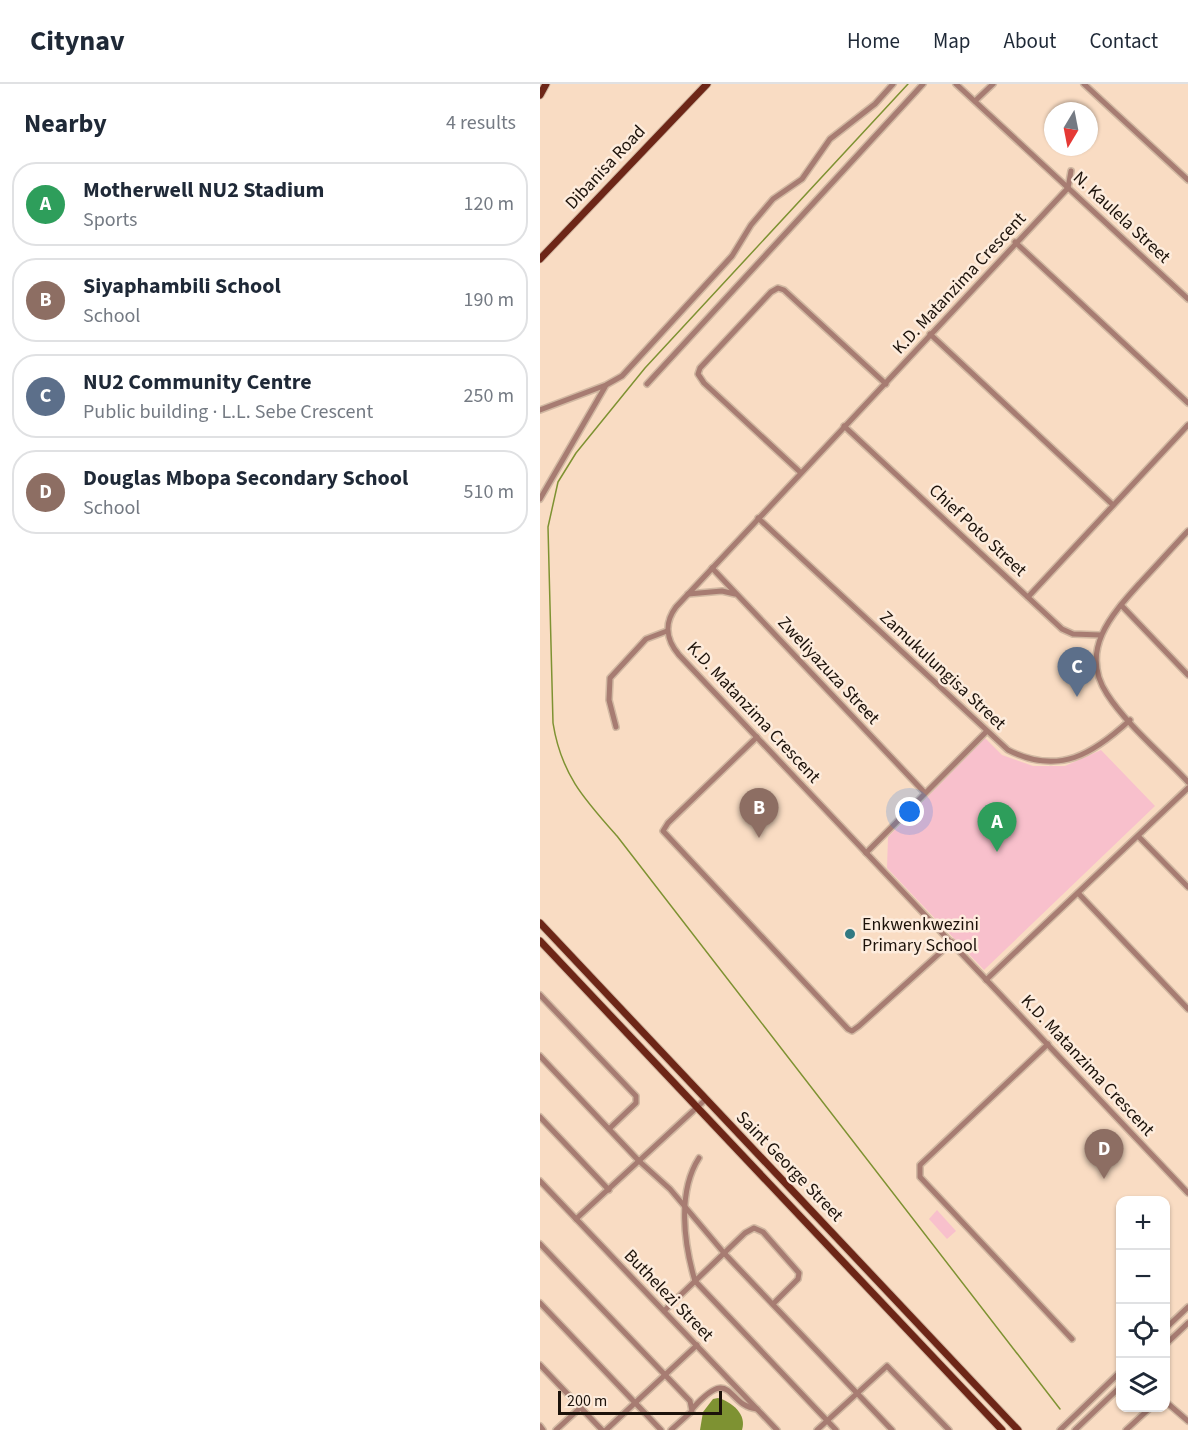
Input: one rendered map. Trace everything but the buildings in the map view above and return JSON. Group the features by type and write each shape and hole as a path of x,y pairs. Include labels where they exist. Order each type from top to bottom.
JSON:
{"main road":[{"path":"540,95 546,84"},
{"name":"Dibanisa Road","path":"668,122 700,84"},
{"name":"Dibanisa Road","path":"540,259 706,84"},
{"name":"Saint George Street","path":"540,923 1018,1430"},
{"name":"Saint George Street","path":"540,941 1002,1430"}],"street":[{"path":"540,410 606,385 622,376 732,256 751,225 773,199 802,179 830,139 875,104 893,84"},
{"path":"647,384 923,84"},
{"name":"N. Kaulela Street","path":"956,84 1188,299"},
{"path":"975,101 993,84"},
{"path":"1084,84 1188,180"},
{"path":"1068,188 1071,171"},
{"name":"K.D. Matanzima Crescent","path":"1068,188 688,594 672,612 667,631 674,649 1188,1192"},
{"path":"1015,242 1188,403"},
{"path":"800,472 704,383 698,374 700,368 771,292 778,288 784,290 886,384"},
{"path":"930,334 1113,505"},
{"path":"540,499 606,385"},
{"path":"1028,597 1188,425"},
{"name":"Chief Poto Street","path":"844,426 1067,632 1100,635"},
{"name":"Zamukulungisa Street","path":"758,518 986,732 1015,753 1045,760 1066,760 1097,749 1130,720"},
{"path":"1188,531 1121,604 1100,635 1096,657 1101,682 1108,696 1188,782"},
{"name":"Zweliyazuza Street","path":"712,568 925,793"},
{"path":"688,594 722,591 737,594"},
{"path":"1121,604 1188,675"},
{"path":"616,727 609,700 610,678 646,639 667,631"},
{"path":"866,853 986,732"},
{"path":"757,737 668,823 663,831 852,1031 952,942"},
{"path":"986,980 1188,788"},
{"path":"1138,836 1188,887"},
{"path":"1078,893 1188,1009"},
{"path":"540,995 636,1096 636,1103 609,1129"},
{"path":"1048,1044 920,1166 920,1177 1072,1339"},
{"path":"540,1056 639,1161 670,1189 724,1253 892,1430"},
{"path":"576,1219 706,1099"},
{"path":"540,1117 609,1190"},
{"path":"699,1158 690,1171 686,1196 687,1257 695,1281 836,1430"},
{"name":"Buthelezi Street","path":"540,1180 777,1430"},
{"path":"664,1311 749,1230 756,1228 763,1232 799,1273 795,1282 773,1304"},
{"path":"540,1244 690,1401 693,1408"},
{"path":"540,1303 661,1430"},
{"path":"1170,1324 1188,1307"},
{"path":"1170,1340 1188,1323"},
{"path":"540,1365 604,1430 697,1345"},
{"path":"817,1430 886,1367 893,1370 949,1430"},
{"path":"1060,1430 1116,1376"},
{"path":"671,1430 710,1392 723,1389 732,1391 747,1407 757,1409"},
{"path":"1075,1430 1116,1391"},
{"path":"1170,1405 1188,1421"},
{"path":"555,1430 580,1408"},
{"path":"1126,1430 1145,1412"},
{"path":"766,1430 771,1424"},
{"path":"540,1426 543,1430"}],"shaded area":[{"path":"985,738 1002,755 1033,766 1065,766 1101,750 1155,806 984,970 887,868 888,837"},
{"path":"937,1210 956,1231 947,1239 929,1219"},
{"path":"718,1398 728,1402 740,1414 742,1430 700,1430 703,1412 713,1399"}],"waterway":[{"path":"908,84 645,368 576,453 558,482 548,527 553,723 562,757 584,797 617,836 1060,1409"}],"place":[{"name":"NU2 Community Centre","path":"1077,697"},
{"name":"Siyaphambili School","path":"759,838"},
{"name":"Motherwell NU2 Stadium","path":"997,852"},
{"name":"Enkwenkwezini Primary School","path":"850,934"},
{"name":"Douglas Mbopa Secondary School","path":"1104,1179"}]}
